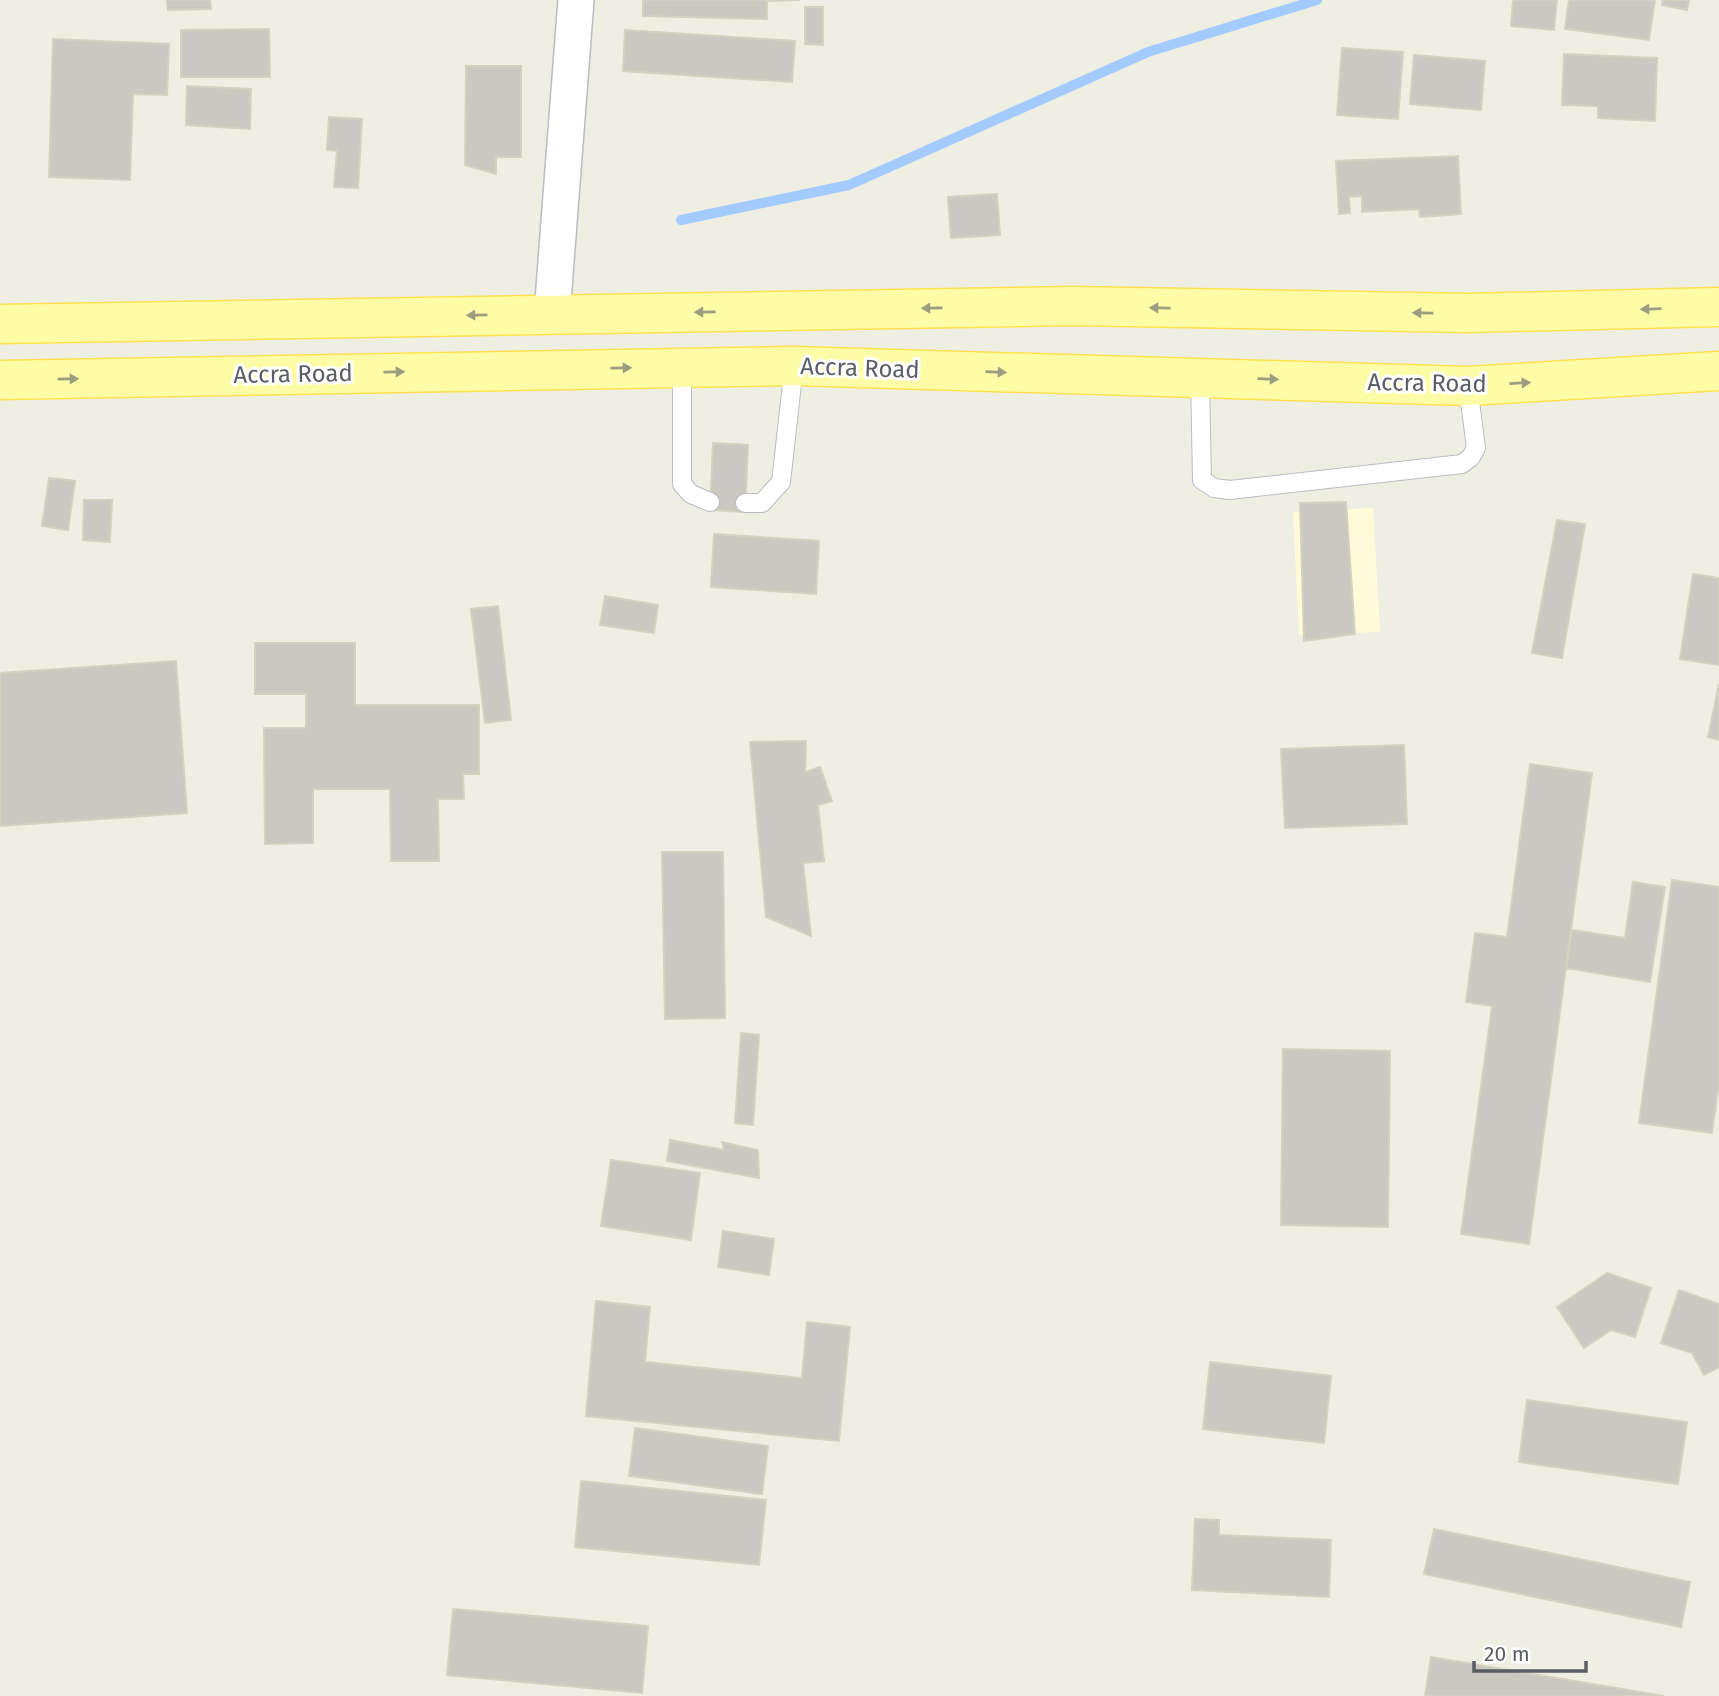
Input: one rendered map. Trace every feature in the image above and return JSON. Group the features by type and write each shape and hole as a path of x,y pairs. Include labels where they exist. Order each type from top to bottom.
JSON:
{"main road":[{"path":"0,324 1072,306 1468,313 1719,307"},
{"name":"Accra Road","path":"0,380 794,366 1468,386 1719,371"}],"street":[{"path":"552,314 576,0"}],"lane":[{"path":"745,503 762,503 781,482 794,366"},
{"path":"682,367 682,484 691,494 710,502"},
{"path":"1200,377 1202,480 1214,488 1230,490 1462,464 1476,449 1468,386"}],"shaded area":[{"path":"1373,508 1380,632 1299,635 1293,512"}],"building":[{"path":"167,0 210,0 211,9 168,10"},
{"path":"643,0 800,0 767,1 767,19 643,16"},
{"path":"1513,0 1557,0 1554,30 1511,26"},
{"path":"1569,0 1655,0 1649,40 1565,29"},
{"path":"1663,0 1689,0 1687,10 1662,5"},
{"path":"805,7 823,7 823,45 805,44"},
{"path":"269,29 270,77 181,77 181,30"},
{"path":"625,30 795,41 792,82 623,71"},
{"path":"53,39 169,44 167,95 133,94 130,180 49,177"},
{"path":"1342,48 1403,52 1398,119 1337,115"},
{"path":"1564,54 1657,58 1655,121 1598,118 1598,106 1562,105"},
{"path":"1414,55 1485,61 1481,110 1410,104"},
{"path":"466,66 521,66 521,157 496,157 496,174 465,165"},
{"path":"187,86 251,89 250,129 186,125"},
{"path":"329,117 362,119 358,188 334,187 337,151 327,150"},
{"path":"1458,156 1461,214 1420,217 1419,209 1362,212 1362,196 1349,197 1350,213 1339,214 1336,161"},
{"path":"997,194 1000,235 951,238 948,197"},
{"path":"713,443 748,445 745,512 710,510"},
{"path":"49,478 75,481 68,530 42,526"},
{"path":"84,500 112,500 110,542 83,540"},
{"path":"1346,502 1355,634 1304,641 1300,503"},
{"path":"1557,520 1585,524 1562,658 1532,653"},
{"path":"714,534 819,541 816,594 711,587"},
{"path":"1693,574 1719,578 1719,665 1680,659"},
{"path":"605,596 658,605 654,633 600,625"},
{"path":"498,606 511,720 485,723 471,609"},
{"path":"255,643 355,643 355,705 479,705 479,774 463,774 464,799 438,799 439,861 391,861 390,789 313,789 313,843 265,844 264,728 306,728 306,694 255,694"},
{"path":"176,661 187,813 0,826 0,673"},
{"path":"1719,684 1719,740 1708,737"},
{"path":"806,741 805,772 820,767 832,801 818,805 824,861 803,863 811,936 766,917 750,742"},
{"path":"1404,745 1407,824 1285,828 1281,749"},
{"path":"1530,764 1592,773 1529,1244 1461,1234 1492,1006 1466,1002 1475,933 1507,937"},
{"path":"662,852 723,852 725,1018 665,1019"},
{"path":"1672,880 1719,887 1719,1083 1712,1133 1639,1123"},
{"path":"1633,882 1665,887 1650,982 1566,968 1572,930 1625,938"},
{"path":"741,1033 759,1035 753,1125 735,1123"},
{"path":"1283,1049 1390,1051 1388,1227 1281,1225"},
{"path":"670,1140 724,1150 722,1142 758,1150 759,1178 667,1161"},
{"path":"611,1160 700,1173 691,1240 601,1226"},
{"path":"723,1231 774,1239 769,1275 718,1267"},
{"path":"1607,1273 1651,1288 1635,1337 1611,1330 1584,1348 1557,1307"},
{"path":"1679,1290 1719,1304 1719,1367 1704,1375 1692,1353 1661,1343"},
{"path":"596,1301 650,1307 645,1362 802,1378 807,1322 850,1327 839,1441 586,1416"},
{"path":"1210,1362 1331,1376 1324,1443 1203,1429"},
{"path":"1527,1400 1687,1422 1678,1484 1519,1462"},
{"path":"635,1428 768,1446 762,1494 629,1476"},
{"path":"581,1481 766,1500 759,1565 575,1547"},
{"path":"1195,1519 1219,1520 1219,1535 1331,1540 1329,1597 1192,1590"},
{"path":"1434,1529 1690,1582 1681,1627 1424,1574"},
{"path":"453,1609 648,1626 642,1693 447,1675"},
{"path":"1431,1657 1664,1696 1425,1696"}],"waterway":[{"path":"681,220 849,185 1148,52 1317,0"}]}
